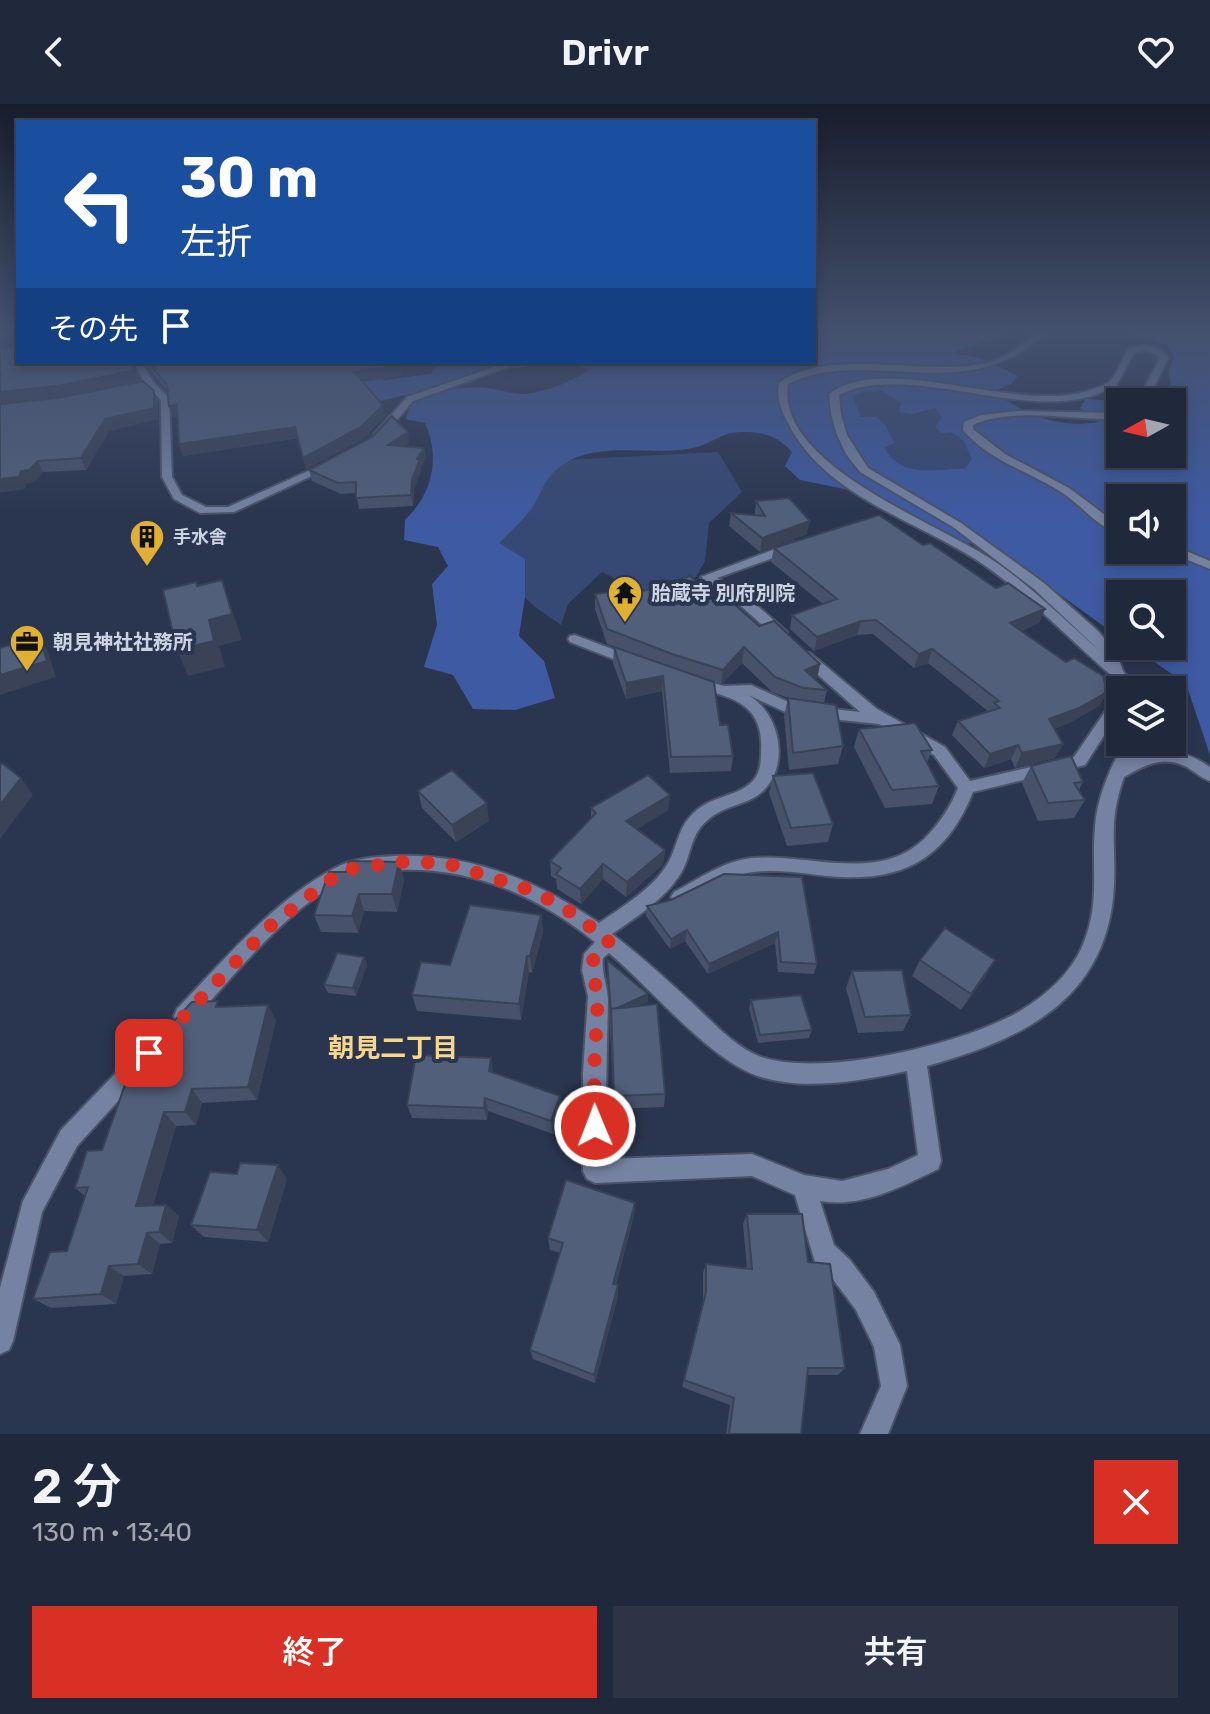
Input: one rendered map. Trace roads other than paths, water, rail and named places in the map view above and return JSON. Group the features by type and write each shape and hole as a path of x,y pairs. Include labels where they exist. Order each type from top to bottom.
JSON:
{"street":[{"path":"157,393 164,398 167,477 178,497 204,511 224,511 237,507 339,460"},
{"path":"369,443 388,426 398,409 410,399 427,393"},
{"path":"782,393 795,431 814,457 858,488 983,558 1119,676"},
{"path":"836,393 833,400 848,447 864,470 957,525 1039,586 1093,634 1111,655 1116,672"},
{"path":"995,393 1027,397 1091,393"},
{"path":"1106,416 996,416 975,420 968,424 968,430 981,442 1067,492 1093,516 1106,523"},
{"path":"635,907 650,908 668,902 736,867 776,865 858,872 909,864 930,850 958,808 966,788 958,772 938,748 917,734 883,719 856,700 747,604 707,577 713,572 809,541"},
{"path":"1186,555 1210,565"},
{"path":"575,639 641,665"},
{"path":"680,679 752,702 770,723 772,739 768,767 761,782 752,789 714,803 685,833 673,873 604,936 594,954 592,970 598,996 594,1072 595,1171 752,1165 804,1187 842,1193 890,1180 930,1161 916,1060"},
{"path":"723,692 733,688 751,690 792,710 883,719"},
{"path":"966,788 1079,761 1106,721"},
{"path":"1114,776 1137,760 1156,754 1175,757 1210,775"},
{"path":"174,1027 269,927 343,870 400,862 446,863 533,891 565,908 604,936 718,1039 758,1066 798,1072 916,1060 997,1036 1047,1006 1075,975 1097,935 1105,885 1104,822 1114,776 1125,756"},
{"path":"0,1341 31,1209 69,1138 153,1049"},
{"path":"804,1187 824,1253 841,1269 865,1301 879,1323 887,1345 894,1386 874,1434"}],"place":[{"name":"手水舎","path":"147,568"},
{"name":"胎蔵寺 別府別院","path":"625,624"},
{"name":"朝見神社社務所","path":"27,673"}],"district":[{"name":"朝見二丁目","path":"393,1048"}]}
